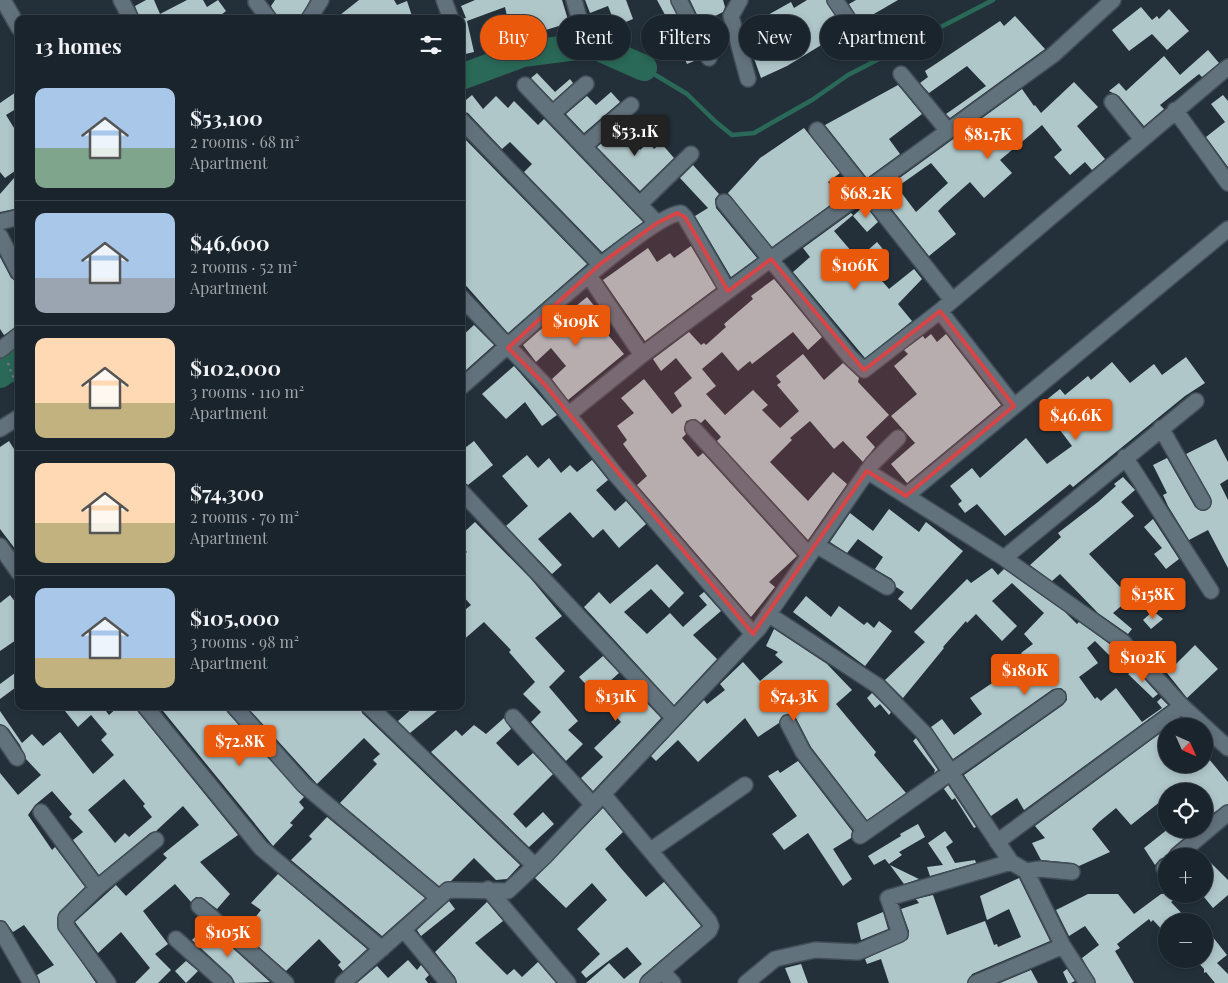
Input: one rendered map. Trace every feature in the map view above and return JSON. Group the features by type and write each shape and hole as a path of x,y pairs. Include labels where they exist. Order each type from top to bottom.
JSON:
{"street":[{"path":"3,0 15,21"},
{"path":"121,0 129,15"},
{"path":"312,15 322,0"},
{"path":"444,0 450,15"},
{"path":"574,0 578,15"},
{"path":"679,0 687,15"},
{"path":"740,0 732,16 748,79"},
{"path":"835,0 845,15"},
{"path":"570,414 642,355 771,258 1053,55 1113,0"},
{"path":"256,2 266,15"},
{"path":"724,202 850,357 864,370 940,311 1175,110 1228,68"},
{"path":"901,74 948,131"},
{"path":"554,113 586,84"},
{"path":"525,85 586,145 657,223"},
{"path":"1112,102 1142,139"},
{"path":"586,145 631,105"},
{"path":"1175,110 1228,183"},
{"path":"465,124 600,264"},
{"path":"817,130 863,191 952,300"},
{"path":"640,204 691,154"},
{"path":"465,384 508,348 600,264 657,223 677,213 681,213 685,217 728,291"},
{"path":"0,222 15,218"},
{"path":"906,496 1228,229"},
{"path":"0,236 15,265"},
{"path":"589,276 642,355"},
{"path":"465,301 570,414 616,475 753,634"},
{"path":"940,311 1014,406"},
{"path":"1,348 15,338"},
{"path":"1004,558 1125,457 1196,401"},
{"path":"0,429 15,420"},
{"path":"693,428 813,550 887,587"},
{"path":"1161,428 1203,502"},
{"path":"343,983 448,890 488,889 508,891 534,866 753,634 867,471 898,438"},
{"path":"1125,457 1211,591"},
{"path":"867,471 1004,558 1123,642 1182,706 1228,748"},
{"path":"465,495 674,718"},
{"path":"0,546 15,567"},
{"path":"768,614 878,686 925,734 1011,862 1026,871 1063,946 1085,982"},
{"path":"788,723 803,752 863,834 1058,697"},
{"path":"997,842 1182,706"},
{"path":"148,710 261,848 382,949"},
{"path":"238,710 304,785 439,898"},
{"path":"373,710 534,866"},
{"path":"513,717 651,850 711,926 708,931 648,983"},
{"path":"0,733 17,758"},
{"path":"651,850 745,785"},
{"path":"42,812 97,888"},
{"path":"1186,848 1228,813"},
{"path":"108,983 66,926 66,918 97,888 156,840"},
{"path":"746,983 775,959 815,950 858,952 900,934 888,898 1011,862"},
{"path":"1026,871 1072,872"},
{"path":"488,889 568,983"},
{"path":"199,906 286,983"},
{"path":"0,929 31,983"},
{"path":"404,930 448,983"},
{"path":"176,939 225,983"},
{"path":"976,983 1063,946"},
{"path":"662,971 673,983"}],"path":[{"path":"1,348 15,383"}],"highlighted area":[{"path":"677,213 685,217 728,291 771,259 864,370 940,311 1014,406 906,496 867,471 753,634 544,384 508,348 600,264 657,223"}],"building":[{"path":"146,0 154,0 160,14 187,0 203,0 207,7 218,0 226,11 221,15 138,15 135,6"},
{"path":"275,0 310,0 302,15 276,15 271,6"},
{"path":"359,0 394,0 397,5 407,1 412,15 340,15"},
{"path":"475,0 562,0 567,15 557,15 557,27 547,30 547,15 507,15 505,7 480,15 467,21 474,52 465,54 465,15 461,6"},
{"path":"585,0 626,0 633,19 631,20 631,15 612,15 608,6 590,13"},
{"path":"657,0 670,0 677,15 665,15"},
{"path":"690,0 723,0 725,7 723,12 717,15 697,15"},
{"path":"807,0 826,0 835,15 820,15 820,46 810,52 810,15 768,15 791,2 794,8"},
{"path":"856,0 898,0 872,15 855,15 849,4"},
{"path":"1141,7 1152,20 1157,16 1159,19 1169,9 1189,31 1167,50 1152,34 1129,51 1112,30"},
{"path":"1015,16 1045,49 950,118 946,114 986,86 967,66 929,93 920,83 928,77 925,71 1000,21 1004,26"},
{"path":"1208,50 1219,63 1202,77 1199,74 1160,105 1164,109 1144,126 1119,96 1109,91 1119,83 1126,91 1164,56 1180,75"},
{"path":"685,60 697,60 687,64"},
{"path":"755,60 797,60 787,66 761,78"},
{"path":"537,73 555,92 570,79 573,83 553,101 531,78"},
{"path":"1074,82 1098,107 1077,126 1105,159 1092,170 1085,162 1070,175 1054,157 1062,150 1042,125 1000,160 1012,173 984,198 970,182 938,211 956,234 929,256 879,193 1022,89 1041,113","holes":["931,163 948,183 916,212 897,187"]},
{"path":"898,85 922,114 889,139 900,154 867,178 825,125"},
{"path":"611,92 620,102 584,133 566,114 587,96 596,105"},
{"path":"15,93 15,109 6,115 15,130 15,171 5,178 0,172 0,103"},
{"path":"472,95 483,109 496,96 508,108 514,101 538,125 544,119 643,222 602,252 524,172 532,164 510,142 502,149 465,112 465,101"},
{"path":"1223,95 1228,101 1228,167 1206,137 1225,122 1211,104"},
{"path":"631,118 633,121 623,131 640,150 649,142 654,149 661,143 674,158 640,191 597,147"},
{"path":"804,128 840,173 828,182 840,198 772,247 728,193 760,158"},
{"path":"465,139 587,264 508,333 465,285"},
{"path":"693,165 719,194 715,199 716,208 757,258 731,277 695,216 708,208 680,178"},
{"path":"14,178 15,209 0,212 0,194"},
{"path":"865,205 878,222 867,232 853,216"},
{"path":"851,213 853,215 834,231 858,259 877,242 887,254 870,267 889,289 914,269 922,279 898,304 912,321 865,358 793,272 810,257 803,248"},
{"path":"691,246 716,288 645,341 603,280 648,248 657,262 670,253 674,258"},
{"path":"0,257 11,278 15,280 15,328 4,335 0,329"},
{"path":"774,279 822,337 808,350 793,332 752,364 750,361 738,371 722,352 702,369 716,386 706,394 725,415 753,390 768,405 762,410 780,428 799,411 777,385 781,382 776,376 803,354 824,380 843,363 859,378 858,382 889,415 866,437 875,447 863,462 843,441 834,449 810,421 790,438 792,440 770,462 808,501 833,472 847,484 808,540 717,441 721,437 705,419 701,423 695,419 686,421 684,430 686,434 682,438 698,457 703,453 797,556 769,582 775,587 751,617 637,485 647,476 623,444 627,440 617,426 634,413 621,398 644,379 672,414 682,406 674,393 692,378 676,358 661,371 653,359 689,332 701,345 704,343 706,345 726,327 724,324 753,299 751,296"},
{"path":"587,297 605,319 599,324 624,354 568,400 552,379 566,366 551,348 536,362 523,345 556,316 559,320"},
{"path":"474,325 494,345 466,370 465,369 465,333"},
{"path":"931,334 937,342 946,334 1001,405 907,483 891,464 915,443 891,416 917,394 894,366 908,354 904,350 923,336 925,339"},
{"path":"1186,357 1205,383 1185,396 1073,487 1070,484 1005,536 977,504 965,513 958,504 962,501 950,486 972,468 980,478 1026,438 1047,464 1072,446 1048,414 1053,410 1045,401 1060,389 1065,395 1088,376 1091,380 1112,362 1130,383 1154,364 1162,375"},
{"path":"514,366 557,415 542,426 525,402 506,419 482,394"},
{"path":"1216,439 1228,462 1228,479 1220,484 1228,500 1228,568 1208,530 1189,540 1168,506 1163,495 1167,493 1153,465 1167,458 1195,507 1202,511 1207,510 1211,506 1211,498 1186,454"},
{"path":"9,441 15,451 15,549 0,529 0,447"},
{"path":"474,441 493,465 468,485 465,483 465,448"},
{"path":"527,455 538,468 549,458 561,473 570,465 577,472 592,460 608,480 596,490 615,511 626,501 646,524 619,548 603,529 593,538 570,512 538,539 562,565 552,574 506,526 528,506 502,476"},
{"path":"1123,477 1135,490 1121,502 1134,516 1089,554 1120,587 1122,585 1134,595 1113,613 1132,629 1128,634 1098,613 1060,574 1052,581 1030,565 1061,537 1058,533 1098,502"},
{"path":"889,509 919,532 926,522 963,551 911,610 898,599 904,592 896,587 892,579 875,569 883,557 858,539 847,553 830,542 850,513 873,531"},
{"path":"1153,519 1179,559 1166,569 1154,554 1162,548 1144,527"},
{"path":"475,522 531,579 562,616 535,638 565,671 549,687 578,721 568,730 583,744 566,761 531,722 541,712 523,694 535,682 509,652 511,650 484,622 465,639 465,610 471,605 465,598 465,554 467,552 465,550 465,531"},
{"path":"657,564 684,593 669,608 651,589 624,612 647,634 670,613 683,627 707,605 699,596 704,592 721,611 693,635 717,659 674,705 584,607 599,592 610,604"},
{"path":"992,568 998,575 1004,569 1065,612 1077,624 1079,622 1115,648 1109,655 1095,641 1087,648 1098,663 1079,677 1095,699 1097,697 1101,701 1116,688 1142,722 1162,708 1157,702 1161,698 1168,705 1024,810 1017,798 991,816 964,775 1063,705 1067,700 1066,692 1061,688 1053,689 953,759 931,727 942,719 954,735 982,714 970,698 1026,660 1021,653 1033,644 1024,634 1044,613 1012,583 992,601 1017,626 1002,641 976,614 967,623 966,621 943,647 903,698 885,680 925,642 914,632 967,579 971,583"},
{"path":"1171,583 1185,601 1174,609 1160,592"},
{"path":"10,595 15,602 15,641 0,651 0,603"},
{"path":"806,596 831,617 839,606 864,625 867,622 874,628 879,621 892,631 865,666 793,612"},
{"path":"1153,611 1163,619 1151,629 1143,620"},
{"path":"774,629 827,664 852,690 836,704 876,752 874,755 906,793 867,820 811,747 796,718 789,714 783,715 779,723 758,737 745,718 698,762 678,740 656,761 651,756 704,700 707,704 725,690 720,684 743,662 760,681 783,662 775,655 778,652 766,646"},
{"path":"1195,645 1218,669 1187,698 1167,673"},
{"path":"603,656 619,673 608,683 630,707 641,697 661,718 593,791 581,778 603,757 594,748 621,722 579,677"},
{"path":"1135,669 1158,694 1153,698 1128,674"},
{"path":"15,673 15,688 0,699 0,684"},
{"path":"872,693 891,712 889,715 880,704 875,708 867,698"},
{"path":"66,710 105,710 109,715 115,710 137,710 238,835 200,862 230,894 217,909 201,897 196,897 191,902 175,884 143,911 168,944 155,954 171,970 158,983 135,983 150,968 121,932 98,953 75,922 116,885 126,896 167,858 163,854 199,825 183,806 156,831 150,833 99,875 73,840 83,832 69,817 72,814 52,791 35,805 28,815 52,850 55,847 85,887 59,912 57,926 96,983 40,983 37,975 54,965 24,925 13,932 5,921 0,920 0,773 18,795 41,775 26,759 20,745 8,728 0,724 0,711 22,743 32,734 43,746 60,732 93,774 114,755 101,740 107,734 91,715 78,727 65,711","holes":["124,779 145,804 143,806 152,817 129,837 125,833 115,843 88,810"]},
{"path":"162,710 226,710 304,797 299,802 304,808 290,823 293,825 273,846"},
{"path":"250,710 361,710 362,713 520,865 507,879 496,880 474,858 451,881 439,886 340,803 377,764 373,760 380,754 364,738 317,784"},
{"path":"410,710 438,710 410,733 398,721"},
{"path":"504,718 511,729 496,743 518,766 533,753 553,774 513,814 526,828 543,812 554,824 529,847 431,752 456,730 462,736 474,725 486,734"},
{"path":"1158,735 1158,773 1213,773 1213,764 1228,782 1228,804 1213,813 1213,783 1158,783 1158,803 1131,825 1116,808 1092,829 1110,852 1079,866 1073,863 1041,860 1032,843 1045,838 1035,826"},
{"path":"916,738 938,770 934,773 935,770 913,741"},
{"path":"798,761 852,831 851,838 833,849 852,879 843,886 808,833 784,850 772,834 797,816 768,776 778,770 780,773"},
{"path":"948,785 976,827 974,828 955,798 952,800 944,789"},
{"path":"603,808 623,832 605,849 646,897 664,882 701,926 642,976 639,983 586,983 609,963 624,979 642,964 627,947 586,978 581,972 600,954 577,929 607,900 592,883 566,908 535,878"},
{"path":"327,817 425,898 382,936 291,860 312,839 309,836"},
{"path":"918,824 925,837 899,852 902,855 889,864 885,859 874,865 868,856"},
{"path":"945,831 953,842 946,847 955,863 975,860 976,863 930,876 927,867 943,865 928,843"},
{"path":"1158,837 1184,838 1172,848 1158,848 1158,861 1155,865 1144,848"},
{"path":"890,865 919,879 904,884"},
{"path":"1213,865 1228,880 1228,895 1213,908 1209,903 1213,903"},
{"path":"278,874 367,949 343,971 338,965 341,962 319,939 286,971 243,933 261,910 251,903"},
{"path":"1019,878 1050,941 972,974 967,983 889,983 881,959 867,964 865,959 908,939 909,931 901,909 919,903 916,899 933,895 947,935 985,921 994,945 997,944 998,947 1021,937 1009,909 987,920 980,896"},
{"path":"1088,894 1118,894 1134,914 1158,896 1158,903 1172,903 1181,913 1158,913 1158,925 1149,919 1117,944 1120,948 1115,951 1134,983 1096,983 1082,958 1099,945 1085,926 1069,936 1056,910"},
{"path":"449,901 455,909 421,936 417,930"},
{"path":"487,902 503,921 475,943 507,975 514,969 522,977 538,962 556,983 457,983 455,977 435,952"},
{"path":"883,912 888,929 861,940 857,923"},
{"path":"207,925 270,982 235,983 231,976 192,940"},
{"path":"1213,937 1227,955 1217,963 1228,974 1228,983 1215,983 1206,972 1204,973 1204,969 1213,968"},
{"path":"408,960 417,970 421,965 429,975 425,979 428,983 357,983 377,966 388,978"},
{"path":"186,961 198,971 186,983 175,971"},
{"path":"801,964 808,983 791,983 785,968"},
{"path":"1067,969 1075,981 1071,983 1068,983 1063,972"},
{"path":"1031,970 1038,983 1000,983"}],"waterway":[{"path":"644,68 687,94 732,135 754,133 812,100 848,75 993,0"},
{"path":"465,76 523,54 592,45 644,68"},
{"path":"0,375 15,365"}]}
